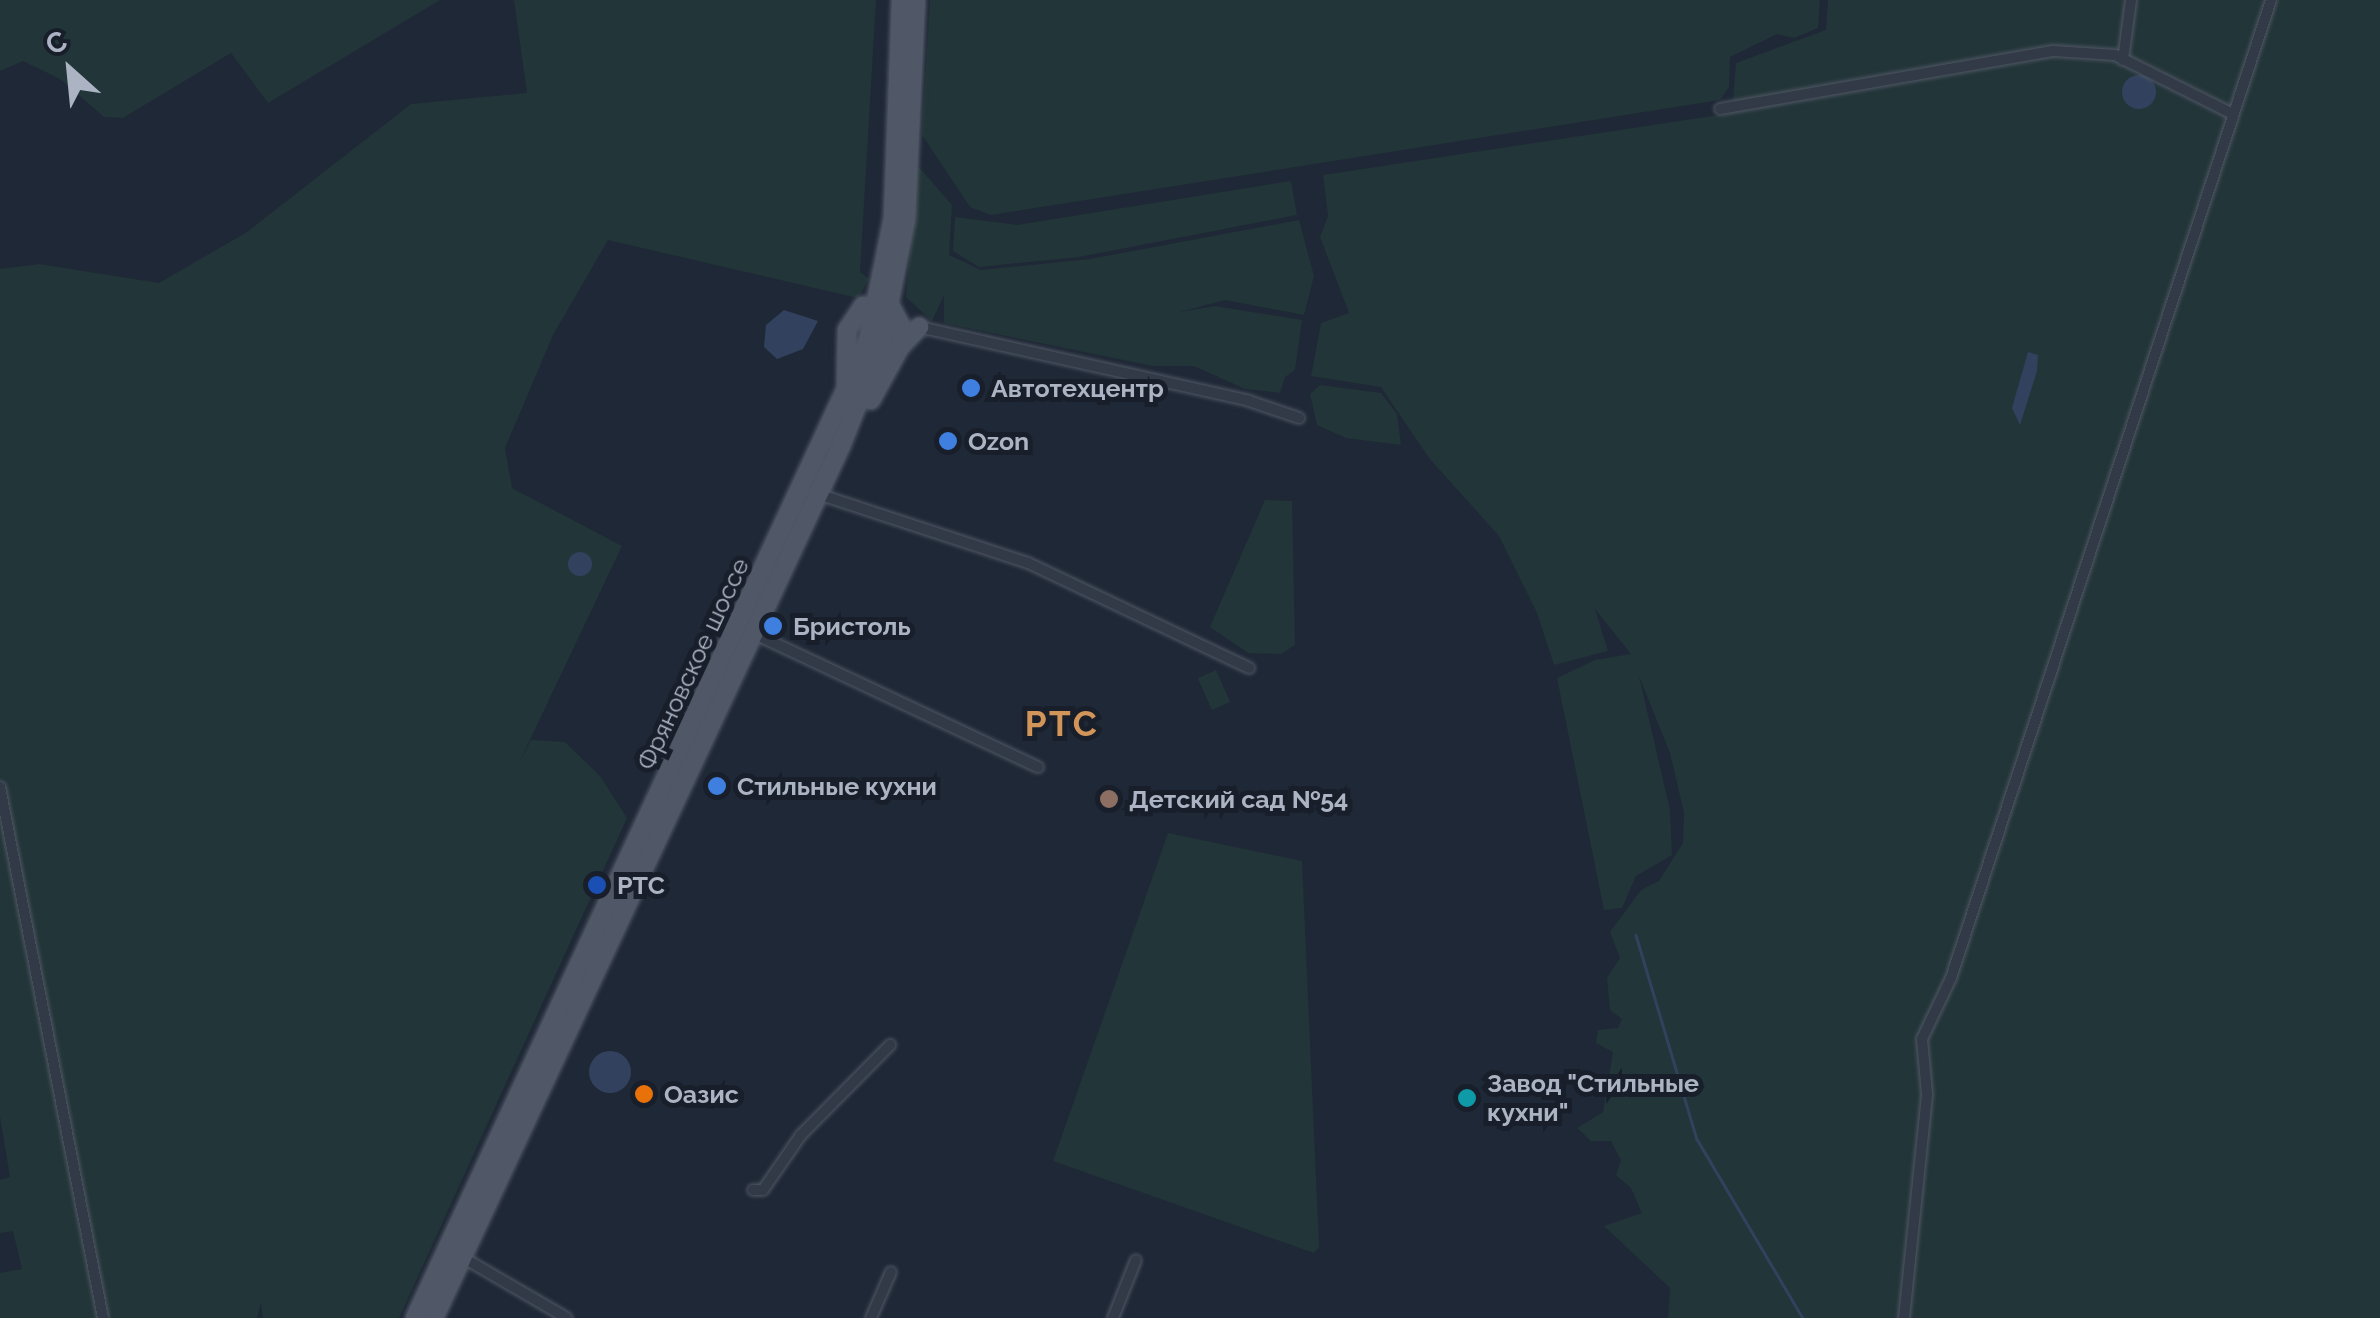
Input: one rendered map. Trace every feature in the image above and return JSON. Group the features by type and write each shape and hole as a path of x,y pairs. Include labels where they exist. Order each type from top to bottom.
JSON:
{"main road":[{"name":"Фряновское шоссе","path":"885,306 901,0"},
{"name":"Фряновское шоссе","path":"434,1318 841,446 897,278 911,152 916,0"},
{"path":"897,278 901,301 920,326"},
{"name":"Фряновское шоссе","path":"415,1318 846,392 849,321 863,306 885,306"},
{"path":"885,306 920,326"},
{"path":"885,306 902,328 900,347"},
{"path":"841,446 900,347 920,326"}],"street":[{"path":"2123,60 2131,0"},
{"path":"1904,1318 1927,1094 1922,1039 1952,978 2231,112 2271,0"},
{"path":"1720,109 2036,52 2123,60 2231,112"},
{"path":"920,326 1248,400 1299,418"},
{"path":"818,494 1028,563 1250,668"},
{"path":"754,634 1038,767"},
{"path":"0,788 103,1318"},
{"path":"752,1190 763,1190 801,1136 890,1044"},
{"path":"462,1257 568,1318"},
{"path":"1112,1318 1136,1260"},
{"path":"870,1318 892,1272"}],"green space":[{"path":"0,0 440,0 268,103 231,53 123,118 104,117 60,79 23,61 0,71"},
{"path":"514,0 876,0 860,272 869,279 858,298 608,240 553,335 505,448 512,488 622,546 518,765 531,740 565,742 600,776 627,818 399,1318 263,1318 261,1303 257,1318 0,1318 0,1273 22,1269 13,1231 0,1233 0,1180 10,1177 0,1117 0,269 39,264 159,283 247,232 411,104 527,93"},
{"path":"930,0 1820,0 1818,28 1794,38 1777,34 1730,57 1729,87 1720,100 991,215 970,207 922,135"},
{"path":"1828,0 2380,0 2380,1318 1668,1318 1670,1288 1604,1226 1642,1213 1631,1188 1616,1175 1621,1160 1611,1141 1591,1141 1577,1128 1603,1112 1613,1052 1596,1043 1598,1030 1618,1028 1622,1019 1610,1010 1607,978 1620,958 1610,932 1641,890 1659,881 1683,843 1684,813 1670,753 1639,676 1670,810 1672,855 1636,876 1622,908 1604,910 1557,678 1595,660 1631,654 1595,609 1608,651 1554,665 1537,613 1499,536 1429,458 1381,387 1311,376 1321,323 1349,313 1320,237 1328,216 1323,175 1732,113 1736,63 1826,30"},
{"path":"918,166 952,205 949,255 981,270 1090,259 1299,220 1314,276 1304,315 1225,300 1180,312 1215,306 1302,320 1295,370 1285,377 1280,393 1245,389 1194,366 1152,366 944,323 944,295 932,321 906,297"},
{"path":"1291,181 1297,215 1079,257 979,267 953,251 955,217 1017,225"},
{"path":"1320,385 1381,393 1397,414 1401,445 1346,438 1317,425 1310,394"},
{"path":"1265,500 1292,501 1295,645 1281,654 1248,653 1210,627"},
{"path":"1216,670 1230,702 1212,710 1198,678"},
{"path":"1168,833 1302,861 1319,1247 1314,1253 1053,1161"}],"water":[{"path":"2139,75 2151,80 2156,92 2151,104 2139,109 2127,104 2122,92 2127,80"},
{"path":"784,310 818,321 803,349 777,359 764,347 766,325"},
{"path":"2028,352 2038,355 2037,371 2020,425 2012,408"},
{"path":"580,552 589,555 589,573 580,576 571,573 568,564 571,555"},
{"path":"610,1051 625,1057 631,1072 625,1087 610,1093 595,1087 589,1072 595,1057"}],"waterway":[{"path":"1636,935 1697,1139 1803,1318"}],"place":[{"name":"Автотехцентр","path":"971,388"},
{"name":"Ozon","path":"948,441"},
{"name":"Бристоль","path":"773,626"},
{"name":"Стильные кухни","path":"717,786"},
{"name":"Детский сад №54","path":"1109,799"},
{"name":"РТС","path":"597,885"},
{"name":"Оазис","path":"644,1094"},
{"name":"Завод \"Стильные кухни\"","path":"1467,1098"}],"district":[{"name":"РТС","path":"1062,724"}]}
